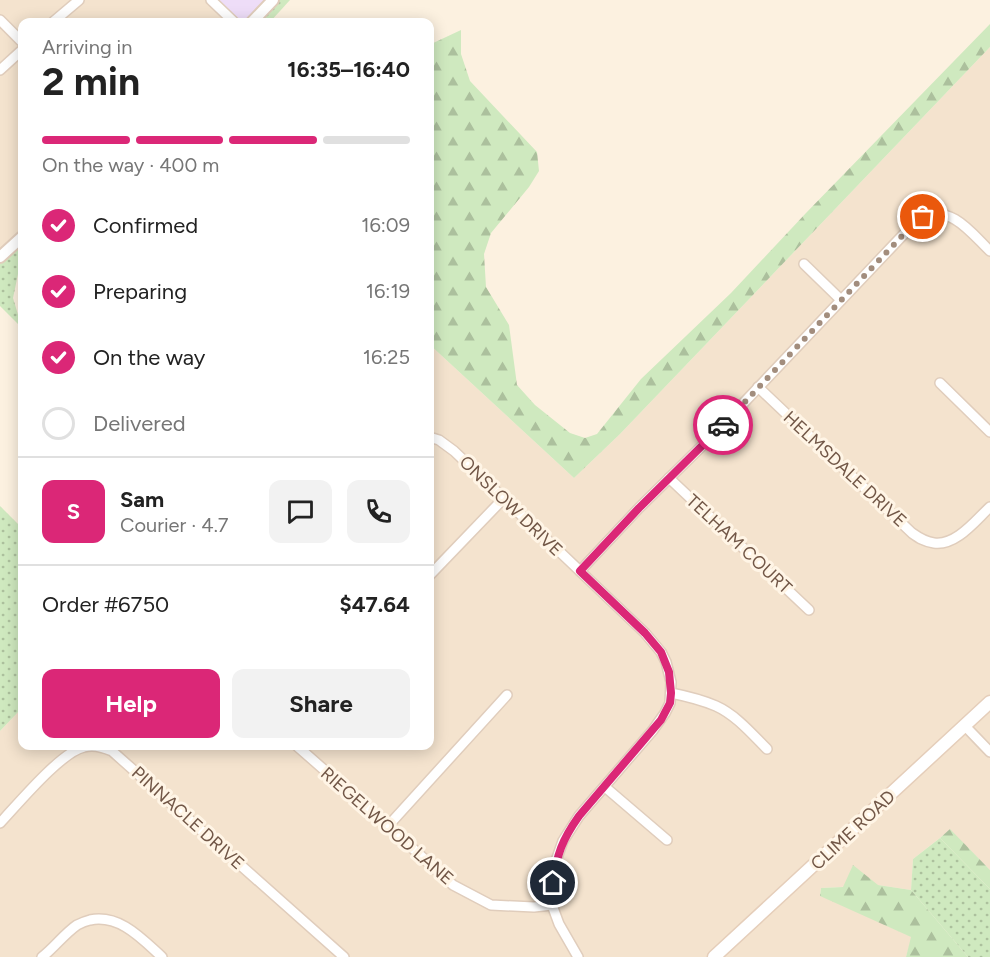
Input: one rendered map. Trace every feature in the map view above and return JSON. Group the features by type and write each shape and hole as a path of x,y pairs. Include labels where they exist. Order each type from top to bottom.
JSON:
{"main road":[{"name":"CLIME ROAD","path":"714,957 990,702"}],"street":[{"path":"58,18 79,0"},
{"path":"211,0 230,18"},
{"path":"256,18 273,0"},
{"path":"0,20 18,38"},
{"path":"0,70 18,54"},
{"path":"580,571 911,226 923,217 938,213 949,215 959,221 990,251"},
{"path":"0,257 18,241"},
{"path":"804,264 841,300"},
{"path":"940,383 990,432"},
{"name":"HELMSDALE DRIVE","path":"758,387 912,533 923,540 935,544 949,541 990,507"},
{"name":"ONSLOW DRIVE","path":"434,440 447,446 504,498 645,633 661,652 669,672 671,693"},
{"name":"TELHAM COURT","path":"669,478 809,610"},
{"path":"434,571 504,498"},
{"path":"578,957 559,924 552,905 557,858 563,841 579,816 661,720 670,703 671,693 684,695 717,707 732,716 767,749"},
{"path":"388,826 507,695"},
{"path":"964,726 990,752"},
{"name":"PINNACLE DRIVE","path":"0,823 59,762 77,750"},
{"name":"PINNACLE DRIVE","path":"109,750 345,957"},
{"name":"RIEGELWOOD LANE","path":"302,750 453,885 491,905 534,908 552,905"},
{"path":"605,787 667,840"},
{"path":"42,957 77,925 104,919 114,921 131,930 162,957"}],"shaded area":[{"path":"0,0 212,0 232,18 18,18 18,248 0,264"},
{"path":"213,0 266,0 248,18 232,18"},
{"path":"990,47 990,870 950,830 913,859 911,890 878,885 821,888 820,895 912,937 906,957 0,957 0,731 18,712 18,750 434,750 434,349 574,478 620,434"}],"green space":[{"path":"279,0 290,0 274,18 262,18"},
{"path":"990,24 990,47 620,434 574,478 434,349 434,43 461,30 461,54 470,81 537,152 539,171 529,187 491,233 484,254 486,287 509,325 517,385 535,405 570,433 585,438 597,434 641,379 731,293"},
{"path":"18,248 18,274 13,298 18,324 0,306 0,264"},
{"path":"0,506 18,524 18,712 0,731"},
{"path":"950,829 990,870 990,889 940,838"},
{"path":"940,838 990,889 990,957 968,957 911,890 913,859"},
{"path":"853,865 878,885 911,890 968,957 906,957 911,937 820,896 821,888 843,887"}],"way so far":[{"path":"723,425 911,226 923,217"}],"route":[{"path":"553,883 557,858 570,828 653,730 670,703 671,682 661,652 645,633 580,571 639,508 723,425"}]}
